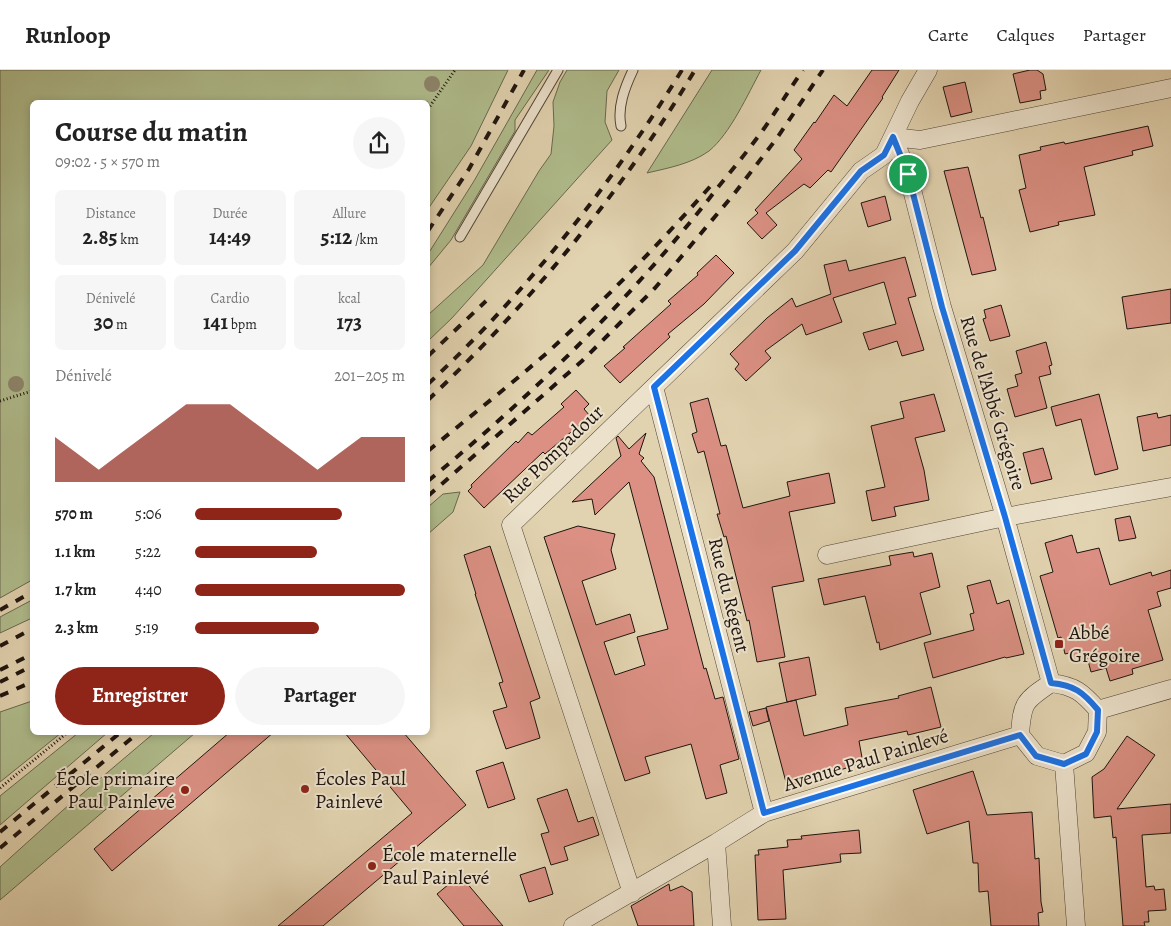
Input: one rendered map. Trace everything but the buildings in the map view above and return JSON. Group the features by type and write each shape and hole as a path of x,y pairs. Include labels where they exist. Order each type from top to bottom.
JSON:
{"street":[{"name":"Rue Pompadour","path":"632,893 510,525 795,251 861,171 884,155 910,101 928,70"},
{"path":"893,137 920,140 1171,88"},
{"name":"Rue de l'Abbé Grégoire","path":"893,137 908,174 942,307 1005,517 1051,683"},
{"name":"Rue du Régent","path":"654,387 764,813"},
{"path":"827,555 1005,517 1171,487"},
{"path":"1051,683 1066,685 1085,694 1098,710 1097,732 1086,754 1064,764 1036,756 1020,735 1022,712 1031,696 1051,683"},
{"path":"1098,710 1171,689"},
{"name":"Avenue Paul Painlevé","path":"573,926 632,893 764,813 1020,735"},
{"path":"1064,764 1076,926"},
{"path":"716,843 722,926"}],"lane":[{"path":"460,237 558,70"},
{"path":"622,126 619,116 625,89 633,70"}],"path":[{"path":"430,105 455,70"},
{"path":"0,401 30,392"},
{"path":"0,788 64,735"}],"green space":[{"path":"0,70 508,70 471,146 430,206 430,100 30,100 30,581 0,598"},
{"path":"537,70 549,70 515,120 515,131 451,240 430,266 430,251 474,181"},
{"path":"567,70 619,70 607,91 605,122 612,140 452,318 430,339 430,313 483,265 551,154 554,126 553,102 560,82"},
{"path":"712,70 761,70 731,124 717,144 709,151 687,162 647,173"},
{"path":"460,492 453,512 430,532 430,505 443,494"},
{"path":"30,601 30,619 0,633 0,617"},
{"path":"30,702 30,735 59,735 0,782 0,712"},
{"path":"76,735 105,735 0,825 0,796"},
{"path":"152,735 193,735 0,900 0,867 62,811"}],"railway":[{"path":"430,228 469,169 524,70"},
{"path":"430,382 499,312 566,236 626,155 682,70"},
{"path":"430,398 503,324 573,244 637,159 695,70"},
{"path":"430,479 468,448 545,378 582,342 653,266 763,130 803,70"},
{"path":"430,494 582,361 655,288 734,194 777,138 823,70"},
{"path":"430,449 570,332 634,269 715,181"},
{"path":"430,354 486,301"},
{"path":"0,610 30,593"},
{"path":"0,646 30,630"},
{"path":"0,670 30,655"},
{"path":"0,682 30,667"},
{"path":"0,696 30,683"},
{"path":"0,832 117,735"},
{"path":"0,848 135,735"}],"place":[{"name":"Abbé Grégoire","path":"1059,644"},
{"name":"Écoles Paul Painlevé","path":"305,789"},
{"name":"École primaire Paul Painlevé","path":"185,790"},
{"name":"École maternelle Paul Painlevé","path":"372,866"}],"route":[{"path":"893,137 908,174 942,307 1005,517 1051,683 1066,685 1085,694 1098,710 1097,732 1086,754 1064,764 1036,756 1020,735 764,813 654,387 795,251 861,171 884,155 893,137"}]}
